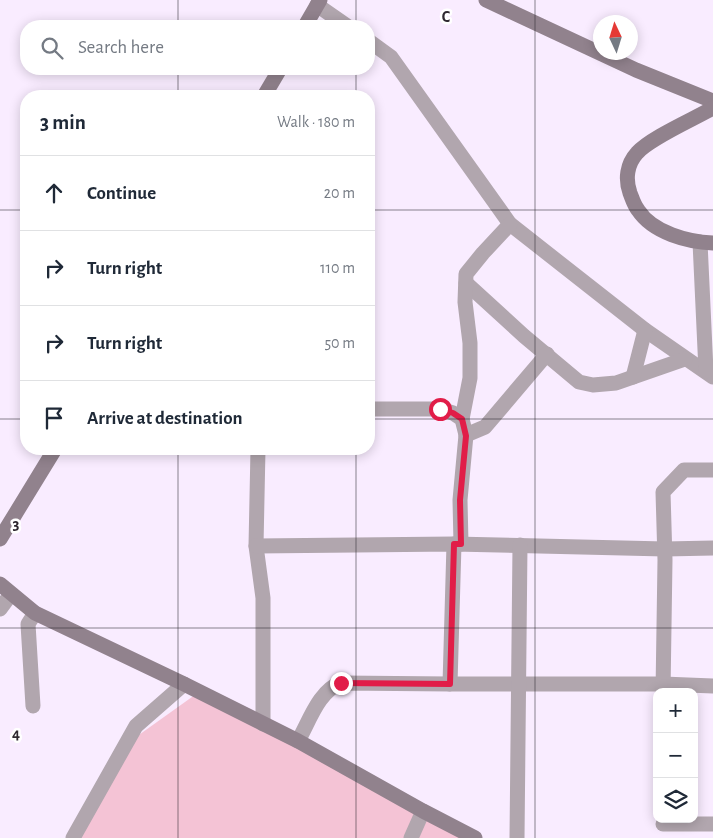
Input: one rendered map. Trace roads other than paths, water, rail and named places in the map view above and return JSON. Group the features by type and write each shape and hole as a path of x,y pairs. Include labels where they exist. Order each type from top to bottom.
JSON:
{"street":[{"path":"486,0 502,3 636,70 713,101"},
{"path":"309,20 319,3 340,20"},
{"path":"375,45 391,57 510,224 645,330 685,360 710,374"},
{"path":"268,90 276,75"},
{"path":"710,374 707,243 672,234 644,218 633,201 628,188 627,174 634,157 644,147 713,108"},
{"path":"450,684 457,544 466,436 462,419 470,378 470,343 465,302 466,274 510,224"},
{"path":"466,284 579,382 593,385 616,383 685,360"},
{"path":"633,377 645,330"},
{"path":"466,436 486,427 547,354"},
{"path":"375,409 440,409 453,413 462,419"},
{"path":"0,539 51,455"},
{"path":"258,455 256,546 263,598 263,724"},
{"path":"663,688 665,549 663,492 684,470 713,470"},
{"path":"256,546 457,544 665,549 713,548"},
{"path":"517,838 520,545"},
{"path":"0,608 6,589"},
{"path":"6,589 32,618 184,684 298,741 475,838"},
{"path":"32,618 33,706"},
{"path":"298,741 324,692 334,685 341,683 519,684 663,688 713,686"},
{"path":"73,838 136,726 184,684"},
{"path":"411,838 423,811"},
{"path":"662,827 713,824"}]}
